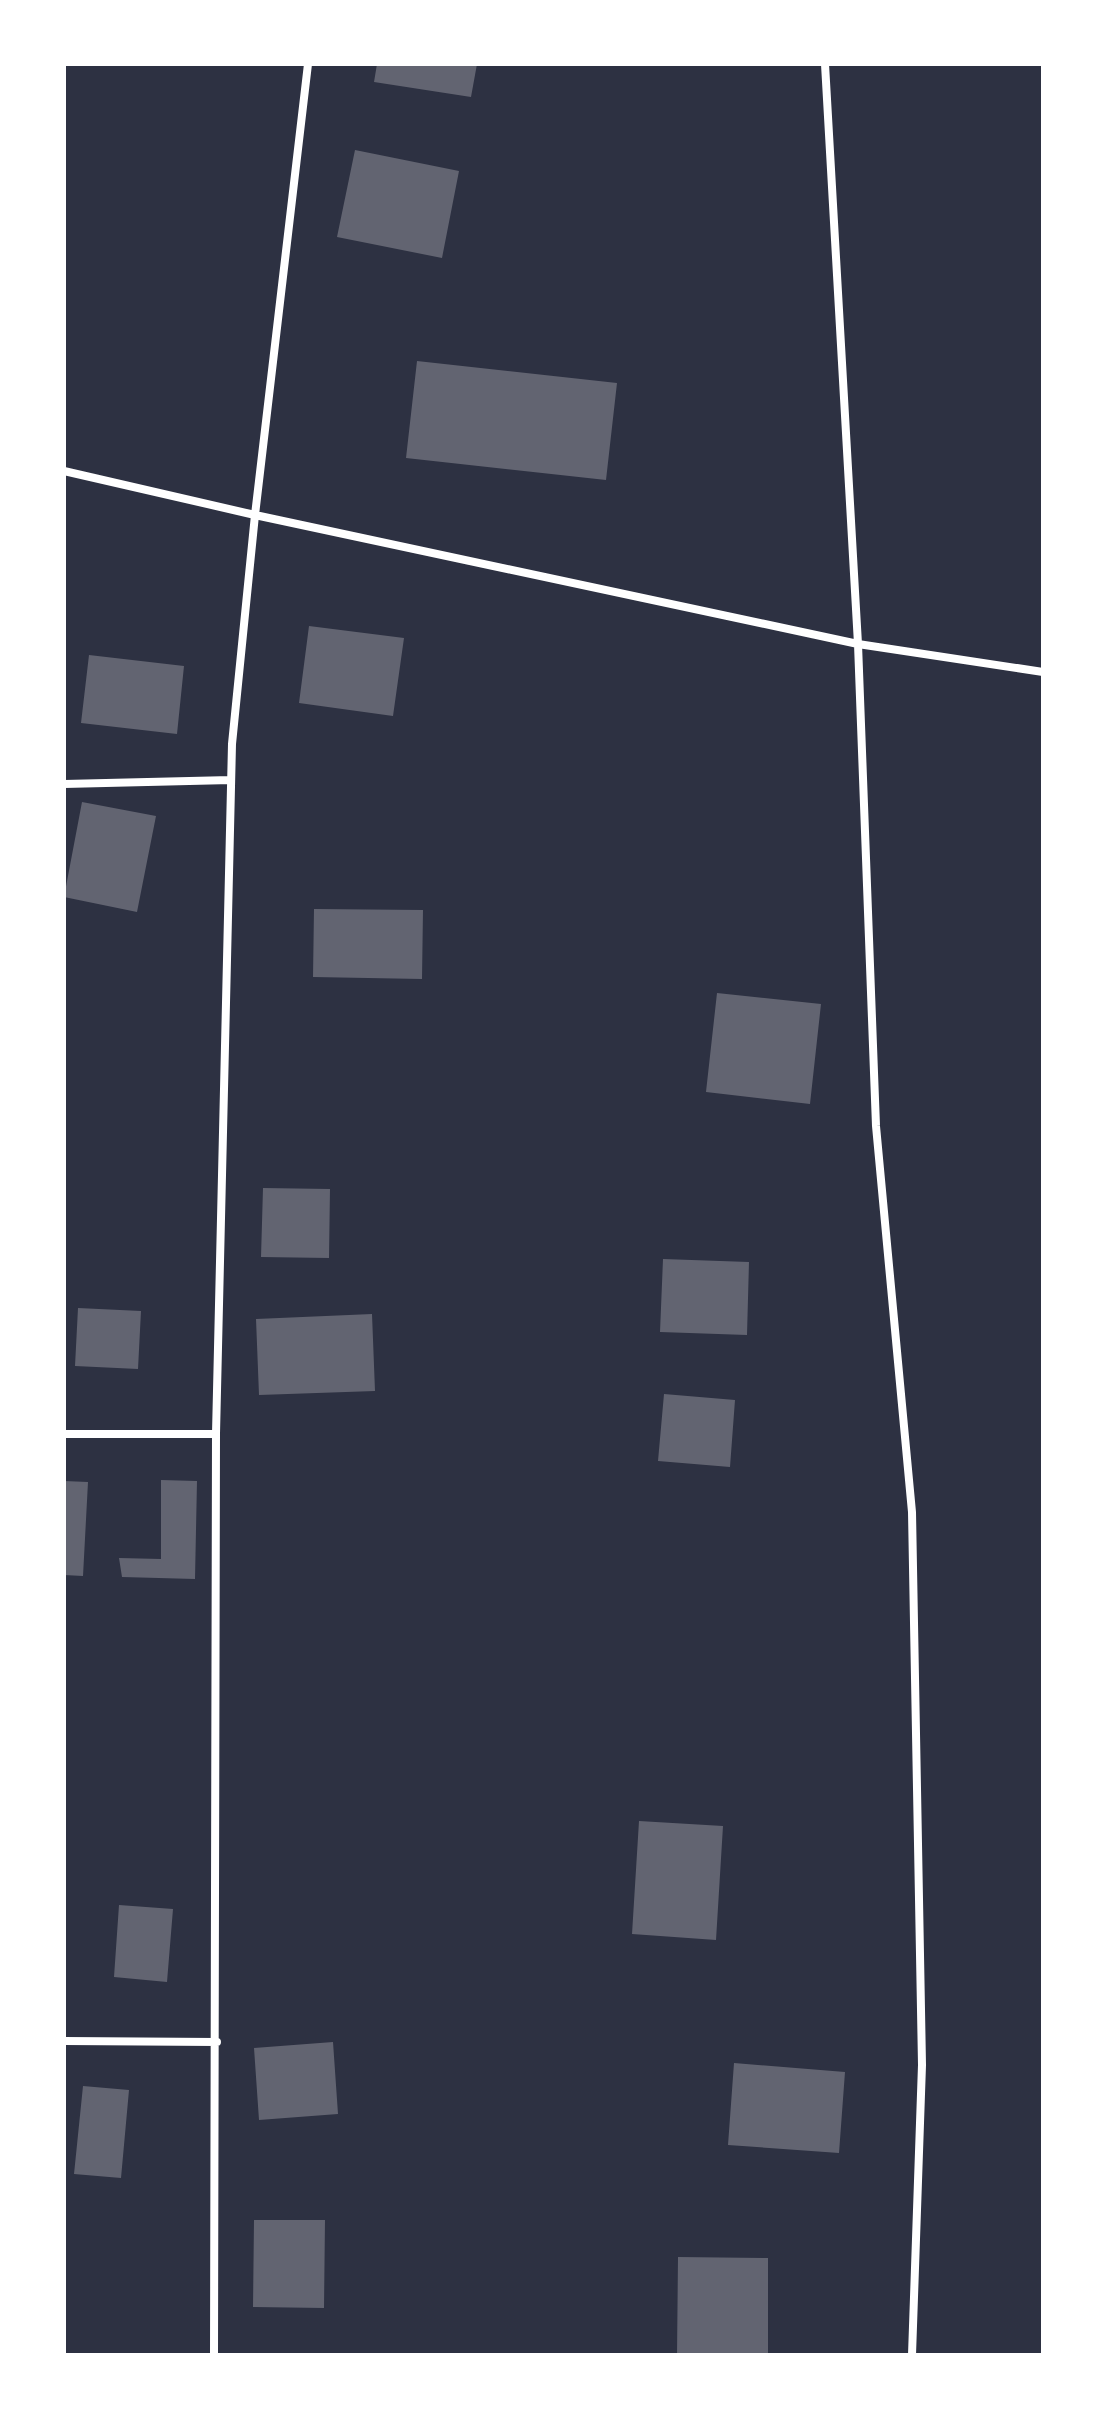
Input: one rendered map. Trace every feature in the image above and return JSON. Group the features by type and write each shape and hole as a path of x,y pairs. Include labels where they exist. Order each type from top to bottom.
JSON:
{"street":[{"path":"214,2355 216,1434 232,744 255,515 308,64"},
{"path":"825,64 858,644 876,1126 912,1512 922,2065 912,2355"},
{"path":"64,471 858,644 1043,672"},
{"path":"64,784 231,780"},
{"path":"64,1434 216,1434"},
{"path":"64,2041 217,2042"}],"building":[{"path":"377,64 477,64 471,97 374,82"},
{"path":"355,150 459,171 442,258 337,237"},
{"path":"417,361 617,383 606,480 406,458"},
{"path":"309,626 404,638 393,716 299,703"},
{"path":"89,655 184,666 177,734 81,723"},
{"path":"82,802 156,816 137,912 64,897"},
{"path":"314,909 423,910 422,979 313,977"},
{"path":"717,993 821,1004 810,1104 706,1092"},
{"path":"263,1188 330,1189 329,1258 261,1257"},
{"path":"663,1259 749,1262 747,1335 660,1332"},
{"path":"78,1308 141,1311 138,1369 75,1366"},
{"path":"372,1314 375,1391 259,1395 256,1319"},
{"path":"664,1394 735,1400 730,1467 658,1461"},
{"path":"161,1480 197,1481 195,1579 122,1577 119,1558 161,1559"},
{"path":"64,1481 88,1482 83,1576 64,1575"},
{"path":"639,1821 723,1826 716,1940 632,1934"},
{"path":"119,1905 173,1909 167,1982 114,1977"},
{"path":"333,2042 338,2114 259,2120 254,2048"},
{"path":"734,2063 845,2072 839,2153 728,2145"},
{"path":"83,2086 129,2090 121,2178 74,2174"},
{"path":"254,2220 325,2220 324,2308 253,2307"},
{"path":"678,2257 768,2258 768,2355 677,2355"}]}
